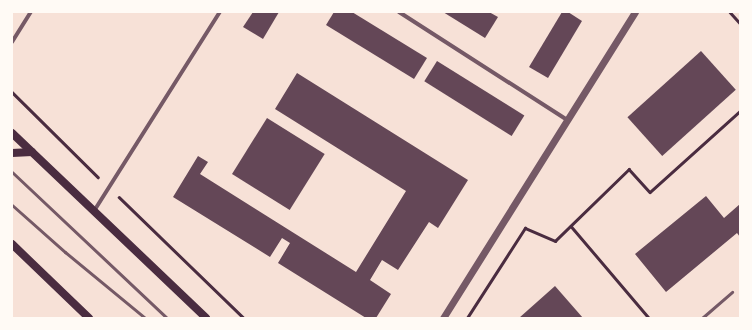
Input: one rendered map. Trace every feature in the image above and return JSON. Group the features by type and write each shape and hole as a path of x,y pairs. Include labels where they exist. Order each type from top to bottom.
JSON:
{"main road":[{"path":"12,133 206,318"},
{"path":"12,153 32,152"},
{"path":"12,244 89,318"}],"street":[{"path":"12,42 31,12"},
{"path":"94,211 220,12"},
{"path":"399,12 567,120"},
{"path":"443,318 635,12"}],"lane":[{"path":"12,172 167,318"},
{"path":"12,205 40,231 145,318"},
{"path":"702,318 732,292"}],"path":[{"path":"730,12 740,23"},
{"path":"12,92 244,318"},
{"path":"467,318 525,228 555,241 628,169 650,192 740,111"},
{"path":"571,226 649,318"}],"building":[{"path":"253,12 279,12 263,39 243,27"},
{"path":"334,12 352,12 427,58 414,79 326,25"},
{"path":"443,12 489,12 498,17 485,38"},
{"path":"562,12 568,12 582,21 548,78 529,67"},
{"path":"701,51 736,90 662,156 627,117"},
{"path":"437,61 524,116 512,136 424,81"},
{"path":"297,73 468,180 438,228 429,222 398,270 382,260 370,280 391,294 376,318 366,318 278,263 290,243 282,238 270,257 173,197 198,156 208,162 200,174 356,272 406,191 275,109"},
{"path":"267,118 325,154 290,210 232,174"},
{"path":"706,196 724,218 740,204 740,237 737,233 666,292 635,254"},
{"path":"555,286 583,318 519,318"}]}
